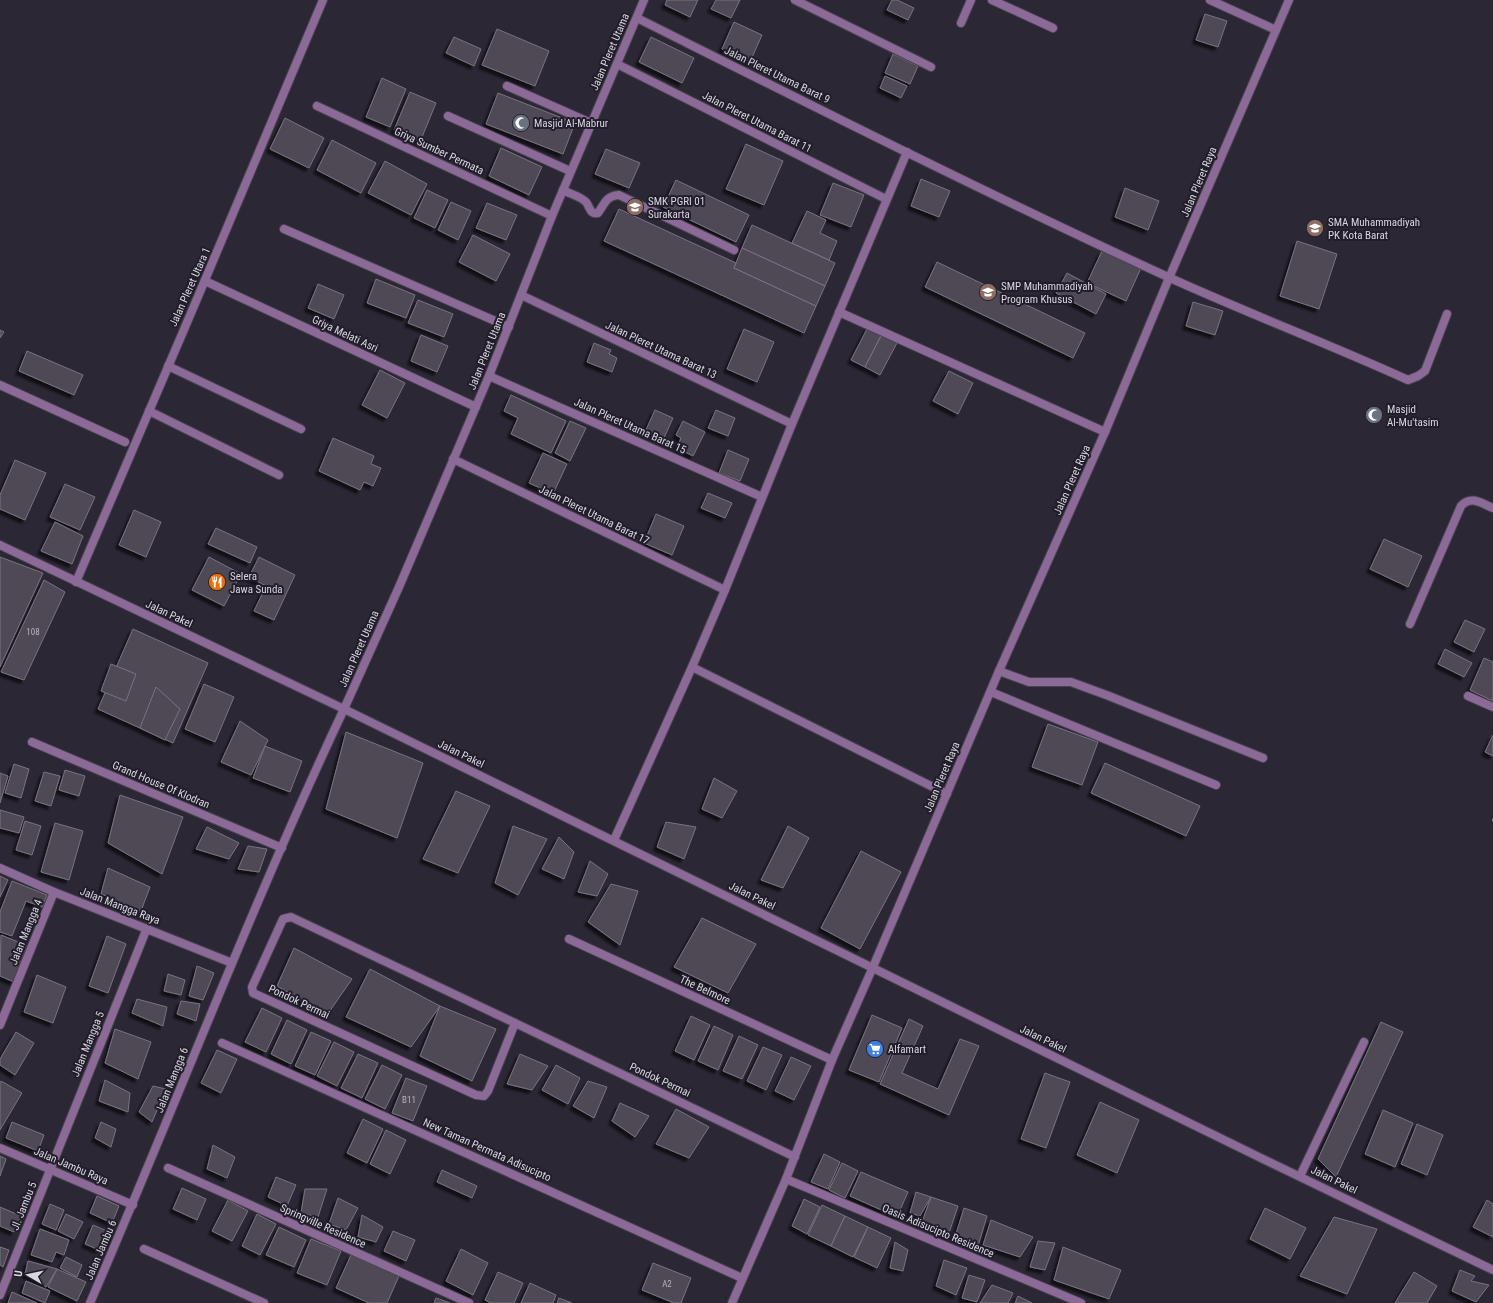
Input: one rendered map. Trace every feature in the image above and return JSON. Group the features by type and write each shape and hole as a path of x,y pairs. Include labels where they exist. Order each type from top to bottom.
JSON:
{"street":[{"name":"Jalan Pleret Utara 1","path":"76,582 241,198 323,0"},
{"name":"Jalan Pleret Utama","path":"282,848 399,587 476,407 570,171 644,0"},
{"path":"796,0 931,66"},
{"path":"961,24 971,0"},
{"path":"992,0 1053,28"},
{"path":"1210,0 1276,30"},
{"name":"Jalan Pleret Raya","path":"732,1303 786,1180 832,1060 999,671 1105,432 1289,0"},
{"name":"Jalan Pleret Utama Barat 9","path":"637,18 907,152 1170,278 1365,360 1408,380 1425,371 1447,314"},
{"name":"Jalan Pleret Utama Barat 11","path":"617,64 886,199"},
{"path":"507,86 591,123"},
{"name":"Griya Sumber Permata","path":"317,106 552,216"},
{"path":"448,116 570,171"},
{"path":"614,840 725,590 792,424 907,152"},
{"path":"563,190 582,199 587,203 592,213 595,214 598,213 608,198 619,195 734,250"},
{"path":"284,229 509,327"},
{"name":"Griya Melati Asri","path":"205,281 476,407"},
{"name":"Jalan Pleret Utama Barat 13","path":"521,295 792,424"},
{"path":"839,312 1105,432"},
{"path":"168,366 301,429"},
{"name":"Jalan Pleret Utama Barat 15","path":"489,376 762,497"},
{"path":"0,385 125,442"},
{"path":"149,411 279,475"},
{"name":"Jalan Pleret Utama Barat 17","path":"453,459 725,590"},
{"path":"1410,624 1461,506 1465,501 1472,500 1493,508"},
{"name":"Jalan Pakel","path":"0,545 614,840 1263,1159 1297,1174 1493,1270"},
{"path":"692,667 947,794"},
{"path":"999,671 1029,682 1071,682 1263,758"},
{"path":"990,692 1216,785"},
{"path":"1468,696 1493,707"},
{"name":"Grand House Of Klodran","path":"32,742 282,848"},
{"name":"Jalan Mangga 6","path":"133,1205 232,963 282,848"},
{"name":"Jalan Mangga Raya","path":"0,868 54,892 232,963"},
{"name":"Jalan Mangga 4","path":"0,1025 54,892"},
{"name":"Pondok Permai","path":"515,1023 488,1092 484,1096 476,1095 253,993 251,989 283,919 291,917 515,1023 795,1157"},
{"name":"Jalan Mangga 5","path":"51,1169 146,928"},
{"name":"The Belmore","path":"570,940 832,1060"},
{"path":"1297,1174 1364,1042"},
{"name":"New Taman Permata Adisucipto","path":"222,1043 742,1278"},
{"name":"Jalan Jambu Raya","path":"0,1148 133,1205"},
{"name":"Springville Residence","path":"168,1168 469,1303"},
{"name":"Jl. Jambu 5","path":"0,1295 51,1169"},
{"name":"Oasis Adisucipto Residence","path":"786,1180 1081,1303"},
{"name":"Jalan Jambu 6","path":"90,1303 133,1205"},
{"path":"144,1249 264,1303"}],"building":[{"path":"667,0 698,0 690,17 665,5"},
{"path":"716,0 740,0 731,18 711,9"},
{"path":"892,0 897,0 914,8 908,20 887,10"},
{"path":"1205,14 1227,21 1218,47 1196,40"},
{"path":"734,22 762,35 750,62 722,49"},
{"path":"497,29 549,51 535,86 482,65"},
{"path":"454,37 481,49 474,66 446,53"},
{"path":"651,37 694,58 682,83 639,62"},
{"path":"893,54 918,66 910,84 885,73"},
{"path":"885,76 907,86 901,98 880,88"},
{"path":"382,78 406,89 390,127 366,117"},
{"path":"410,92 436,103 420,142 394,130"},
{"path":"498,93 575,123 563,154 486,124"},
{"path":"285,118 324,138 309,168 270,149"},
{"path":"332,140 376,163 361,193 317,170"},
{"path":"746,144 783,161 764,205 726,189"},
{"path":"501,148 542,167 529,195 489,176"},
{"path":"606,149 640,163 629,188 595,174"},
{"path":"385,161 427,184 411,215 368,193"},
{"path":"921,179 950,191 939,217 911,206"},
{"path":"676,180 749,215 736,242 663,207"},
{"path":"833,183 864,195 851,227 820,215"},
{"path":"1125,188 1159,201 1148,230 1115,217"},
{"path":"427,190 448,200 435,228 414,218"},
{"path":"451,202 471,211 458,240 438,230"},
{"path":"487,203 517,215 506,240 476,228"},
{"path":"619,209 736,263 734,268 816,306 804,333 604,241"},
{"path":"807,211 826,220 820,233 837,241 829,260 792,243"},
{"path":"752,225 835,263 825,286 742,248"},
{"path":"473,235 510,254 496,281 459,262"},
{"path":"1297,241 1337,254 1319,309 1280,296"},
{"path":"742,248 825,286 816,306 734,268"},
{"path":"1102,251 1141,268 1126,301 1087,283"},
{"path":"937,262 1085,333 1073,358 925,287"},
{"path":"1067,273 1106,294 1096,314 1056,293"},
{"path":"376,279 415,295 406,318 367,303"},
{"path":"318,284 344,295 334,319 308,308"},
{"path":"418,300 453,314 444,337 408,323"},
{"path":"1193,302 1223,311 1215,335 1186,326"},
{"path":"868,327 882,334 865,367 851,360"},
{"path":"744,329 774,342 757,382 727,369"},
{"path":"0,330 4,332 0,338"},
{"path":"882,334 898,341 880,375 865,367"},
{"path":"421,335 448,346 437,372 411,361"},
{"path":"594,343 611,350 609,354 617,358 612,372 587,362"},
{"path":"27,351 83,375 74,395 19,371"},
{"path":"380,370 405,383 387,418 362,405"},
{"path":"949,371 973,383 958,414 933,401"},
{"path":"511,395 566,421 551,453 511,434 518,418 504,411"},
{"path":"655,410 673,418 663,440 645,432"},
{"path":"716,410 735,418 728,436 708,428"},
{"path":"570,421 586,428 570,461 555,453"},
{"path":"683,421 705,432 693,456 677,448 681,438 676,435"},
{"path":"333,438 374,456 371,464 381,468 373,486 364,482 360,490 319,471"},
{"path":"728,450 749,459 740,481 719,473"},
{"path":"543,453 567,464 553,494 529,483"},
{"path":"15,460 46,473 25,520 0,509 0,495"},
{"path":"65,484 95,497 80,530 50,517"},
{"path":"708,493 732,503 725,518 701,508"},
{"path":"134,510 161,522 146,557 119,545"},
{"path":"656,514 684,526 672,555 644,543"},
{"path":"55,522 83,536 72,564 41,551"},
{"path":"216,528 257,547 250,563 208,544"},
{"path":"1384,539 1422,556 1408,587 1370,569"},
{"path":"0,557 43,573 0,667"},
{"name":"Selera Jawa Sunda","path":"209,557 241,574 224,606 192,590"},
{"path":"259,557 295,575 274,620 254,611 266,586 249,577"},
{"path":"44,580 65,592 24,680 1,672"},
{"path":"1465,620 1485,629 1474,652 1454,642"},
{"path":"133,629 208,663 173,743 98,709"},
{"path":"1445,649 1472,663 1464,677 1438,664"},
{"path":"1484,658 1493,662 1493,701 1470,690"},
{"path":"111,664 136,674 126,701 101,691"},
{"path":"204,684 234,697 215,742 185,729"},
{"path":"156,687 180,709 165,740 140,728"},
{"path":"240,721 268,740 251,775 221,762"},
{"path":"1048,724 1098,742 1082,785 1032,767"},
{"path":"346,732 423,763 397,838 326,809"},
{"path":"1493,735 1493,756 1485,752"},
{"path":"265,746 302,761 290,792 253,778"},
{"path":"1105,763 1200,806 1186,836 1091,793"},
{"path":"14,764 29,769 21,798 5,793"},
{"path":"65,770 85,776 79,796 59,790"},
{"path":"44,772 60,776 51,806 35,801"},
{"path":"0,773 8,776 0,803"},
{"path":"714,778 737,791 722,818 702,809"},
{"path":"456,791 490,806 458,873 423,859"},
{"path":"120,795 183,817 162,874 108,843"},
{"path":"0,810 24,817 19,833 0,828"},
{"path":"25,821 41,826 32,855 16,850"},
{"path":"666,822 696,827 684,859 657,847"},
{"path":"55,823 83,831 69,880 41,872"},
{"path":"513,826 547,839 518,895 495,883"},
{"path":"788,826 809,838 783,888 761,880"},
{"path":"207,827 239,843 229,859 196,849"},
{"path":"559,837 574,852 564,879 542,869"},
{"path":"248,846 267,849 259,872 238,869"},
{"path":"861,851 901,872 860,949 821,928"},
{"path":"590,861 608,874 597,896 578,892"},
{"path":"108,868 150,887 141,911 101,894"},
{"path":"0,876 8,880 0,897"},
{"path":"12,881 47,895 42,907 26,901 12,936 0,932 0,912"},
{"path":"611,884 638,891 620,945 588,922"},
{"path":"702,918 756,944 728,993 674,967"},
{"path":"1,935 28,946 14,982 0,976"},
{"path":"107,936 126,944 108,993 89,986"},
{"path":"294,948 352,979 327,1015 277,986"},
{"path":"197,966 214,973 203,1000 189,996"},
{"path":"370,969 440,1006 411,1047 346,1017"},
{"path":"168,974 185,980 181,995 164,991"},
{"path":"37,975 66,987 53,1023 24,1012"},
{"path":"137,999 167,1007 163,1026 132,1013"},
{"path":"181,1001 200,1004 196,1021 177,1014"},
{"path":"440,1006 496,1029 472,1081 420,1056"},
{"path":"262,1008 282,1018 266,1052 245,1042"},
{"name":"Alfamart","path":"872,1015 902,1028 879,1082 849,1070"},
{"path":"691,1016 710,1025 694,1060 675,1051"},
{"path":"909,1019 923,1026 902,1073 938,1089 960,1039 979,1046 949,1115 880,1084"},
{"path":"287,1020 307,1030 291,1064 271,1054"},
{"path":"1381,1022 1403,1032 1336,1177 1318,1159"},
{"path":"714,1026 733,1035 718,1070 698,1061"},
{"path":"115,1029 151,1042 138,1079 105,1063"},
{"path":"16,1032 34,1043 15,1075 0,1065 0,1059"},
{"path":"311,1032 331,1041 315,1075 295,1066"},
{"path":"739,1036 758,1045 742,1079 723,1071"},
{"path":"334,1042 354,1052 337,1086 317,1076"},
{"path":"763,1047 782,1055 766,1090 747,1081"},
{"path":"217,1050 237,1059 221,1093 201,1083"},
{"path":"358,1054 378,1063 362,1098 341,1088"},
{"path":"520,1054 548,1066 532,1090 507,1084"},
{"path":"791,1057 811,1066 794,1100 775,1091"},
{"path":"382,1065 402,1075 385,1109 365,1099"},
{"path":"556,1065 580,1078 568,1104 542,1090"},
{"path":"1045,1073 1070,1082 1046,1148 1021,1139"},
{"path":"406,1078 427,1086 413,1121 392,1113"},
{"path":"105,1080 130,1093 128,1112 99,1101"},
{"path":"1,1081 22,1093 0,1130 0,1083"},
{"path":"588,1081 607,1087 594,1118 573,1106"},
{"path":"153,1086 166,1089 152,1122 139,1112"},
{"path":"1100,1102 1139,1120 1117,1173 1077,1155"},
{"path":"620,1103 649,1116 635,1137 612,1121"},
{"path":"676,1109 709,1127 689,1158 656,1144"},
{"path":"1383,1110 1413,1123 1395,1167 1365,1154"},
{"path":"363,1119 383,1129 367,1163 347,1153"},
{"path":"12,1122 44,1135 38,1151 6,1138"},
{"path":"101,1122 116,1129 111,1147 95,1138"},
{"path":"1417,1124 1443,1135 1427,1175 1401,1164"},
{"path":"386,1130 406,1140 390,1174 370,1164"},
{"path":"213,1145 235,1157 227,1178 207,1169"},
{"path":"824,1154 840,1162 828,1189 811,1182"},
{"path":"0,1156 6,1159 0,1176"},
{"path":"842,1163 858,1171 845,1198 829,1190"},
{"path":"442,1170 477,1186 472,1198 437,1182"},
{"path":"861,1172 908,1192 897,1217 850,1196"},
{"path":"276,1177 296,1185 287,1206 268,1197"},
{"path":"182,1188 206,1199 197,1220 173,1209"},
{"path":"305,1189 327,1189 318,1217 301,1213"},
{"path":"916,1192 931,1197 920,1216 910,1213"},
{"path":"97,1196 119,1206 112,1223 90,1213"},
{"path":"931,1197 958,1206 948,1236 922,1222"},
{"path":"338,1198 358,1208 346,1230 329,1224"},
{"path":"804,1199 820,1207 807,1234 792,1226"},
{"path":"228,1200 248,1211 232,1241 212,1231"},
{"path":"1487,1200 1493,1204 1493,1237 1473,1227"},
{"path":"50,1204 64,1210 56,1230 42,1224"},
{"path":"822,1205 845,1216 831,1246 808,1235"},
{"path":"0,1207 21,1216 14,1232 0,1226"},
{"path":"964,1208 987,1216 978,1246 955,1237"},
{"path":"1265,1208 1306,1228 1290,1259 1250,1239"},
{"path":"66,1214 83,1222 74,1239 58,1231"},
{"path":"257,1214 276,1224 260,1255 242,1246"},
{"path":"362,1215 383,1227 376,1242 358,1237"},
{"path":"845,1216 868,1227 853,1257 831,1246"},
{"path":"1334,1217 1377,1229 1347,1294 1300,1276"},
{"path":"991,1220 1033,1237 1020,1257 983,1245"},
{"path":"93,1225 107,1231 99,1250 85,1244"},
{"path":"279,1227 306,1240 294,1267 266,1255"},
{"path":"868,1227 891,1238 877,1268 854,1257"},
{"path":"40,1229 69,1240 64,1255 56,1252 52,1262 31,1255"},
{"path":"393,1231 415,1240 406,1261 384,1251"},
{"path":"311,1239 341,1251 327,1285 297,1273"},
{"path":"1038,1241 1055,1243 1045,1270 1030,1267"},
{"path":"895,1242 908,1250 903,1271 890,1268"},
{"path":"0,1247 9,1250 3,1267 0,1265"},
{"path":"1063,1247 1121,1270 1109,1299 1054,1280"},
{"path":"461,1249 488,1263 473,1295 446,1281"},
{"path":"351,1255 399,1276 387,1303 369,1303 336,1288"},
{"path":"66,1257 82,1265 77,1277 60,1268"},
{"path":"944,1260 967,1268 956,1295 936,1286"},
{"path":"28,1261 57,1269 46,1287 25,1274"},
{"path":"653,1263 691,1278 681,1303 674,1303 642,1290"},
{"path":"57,1269 86,1282 77,1301 48,1287"},
{"path":"1460,1270 1475,1276 1471,1281 1489,1285 1476,1302 1452,1291"},
{"path":"498,1272 523,1283 514,1303 491,1303 485,1300"},
{"path":"1414,1272 1437,1286 1427,1303 1395,1303"},
{"path":"969,1275 985,1280 977,1302 962,1298"},
{"path":"26,1281 50,1291 45,1303 22,1293"},
{"path":"530,1283 556,1295 553,1303 521,1303"},
{"path":"992,1285 1013,1293 1008,1303 980,1303"},
{"path":"12,1292 37,1303 8,1303"},
{"path":"1018,1296 1032,1303 1015,1303"},
{"path":"436,1298 450,1303 434,1303"},
{"path":"559,1298 572,1303 557,1303"}],"place":[{"name":"Masjid Al-Mabrur","path":"521,123"},
{"name":"SMK PGRI 01 Surakarta","path":"635,207"},
{"name":"SMA Muhammadiyah PK Kota Barat","path":"1315,228"},
{"name":"SMP Muhammadiyah Program Khusus","path":"988,292"},
{"name":"Masjid Al-Mu'tasim","path":"1374,415"},
{"name":"Selera Jawa Sunda","path":"217,582"},
{"name":"Alfamart","path":"875,1049"}]}
